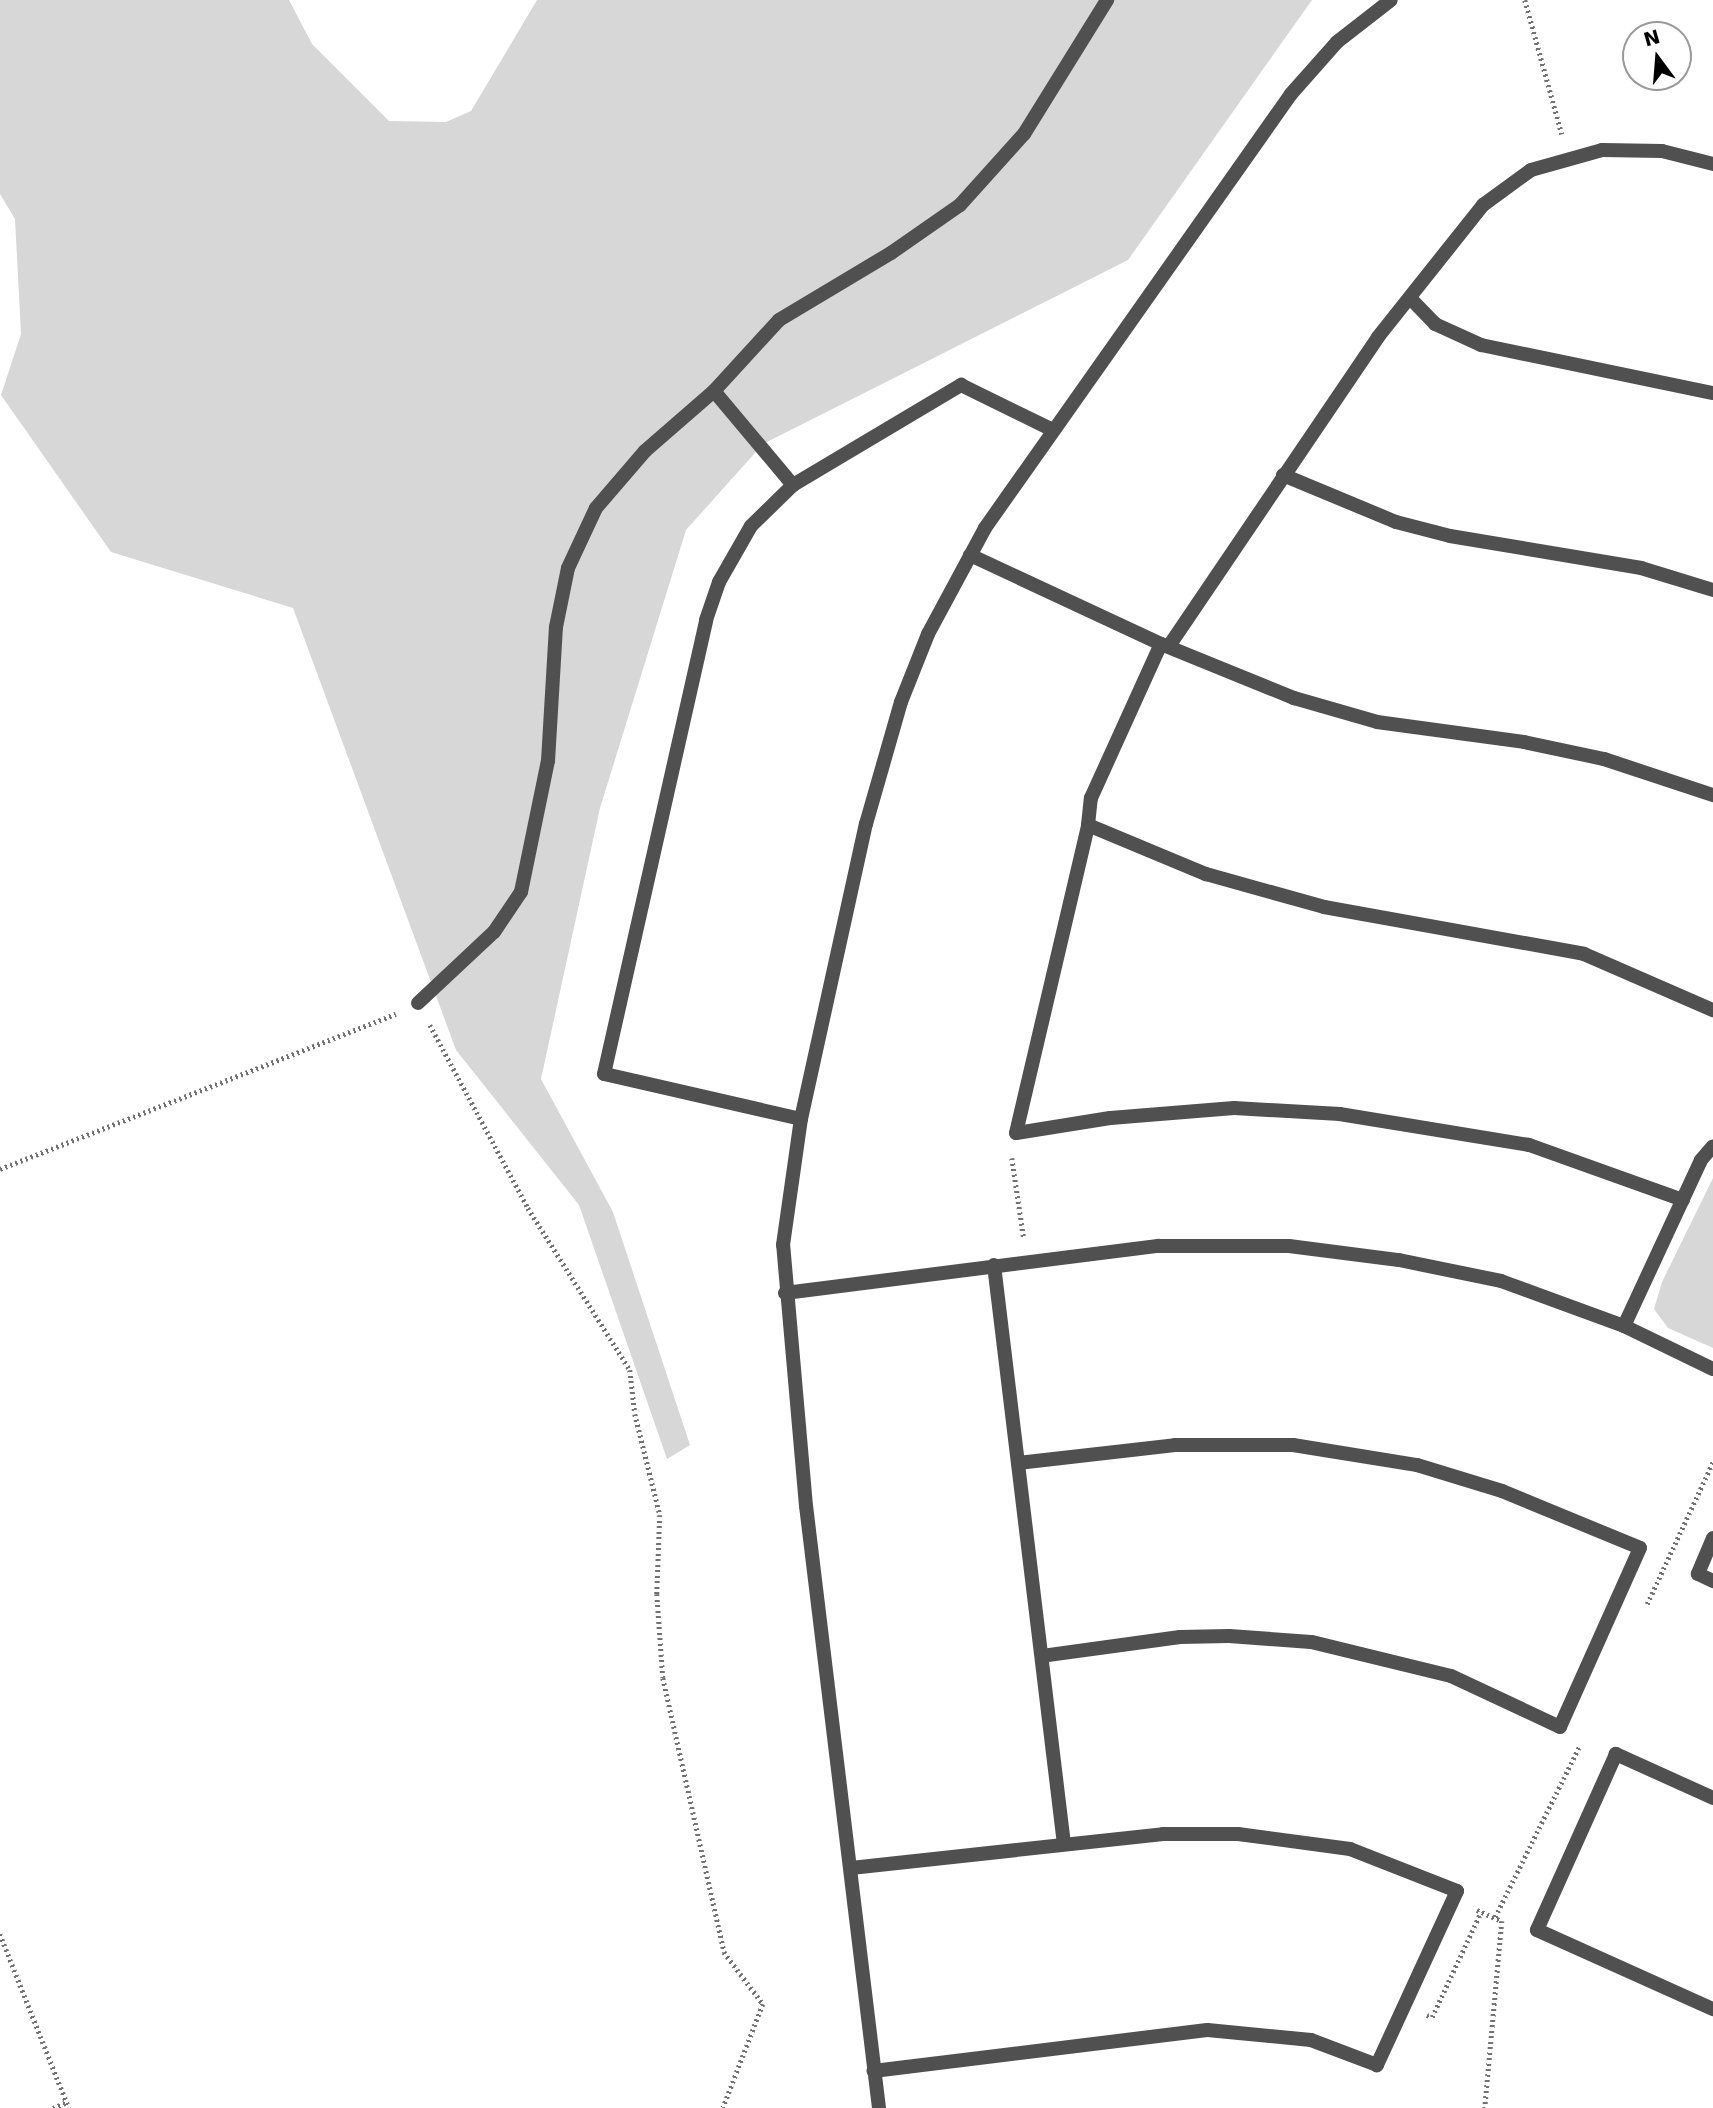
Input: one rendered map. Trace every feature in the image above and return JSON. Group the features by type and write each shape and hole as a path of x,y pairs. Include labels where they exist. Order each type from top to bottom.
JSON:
{"street":[{"path":"418,1003 494,932 522,892 548,761 556,627 568,568 590,520 645,451 714,391 779,320 891,253 960,205 1024,134 1107,0"},
{"path":"879,2108 785,1293 787,1199 801,1119 866,824 901,702 933,623 970,555 1053,430 1291,94 1337,42 1391,0"},
{"path":"1683,1200 1529,1145 1340,1114 1234,1108 1110,1118 1016,1133 1088,825 1091,798 1165,645 1378,337 1411,299 1453,237 1483,205 1531,170 1568,157 1630,147 1713,164"},
{"path":"1411,299 1435,324 1481,345 1713,393"},
{"path":"801,1119 604,1074 710,607 736,546 793,485 961,385 1053,430"},
{"path":"714,391 793,485"},
{"path":"1283,475 1418,528 1641,568 1713,590"},
{"path":"970,555 1165,645 1294,698 1377,722 1524,742 1591,756 1713,795"},
{"path":"1088,825 1206,874 1324,907 1584,954 1713,1010"},
{"path":"1625,1326 1683,1200 1713,1146"},
{"path":"785,1293 1158,1246 1289,1246 1399,1260 1501,1281 1625,1326 1713,1369"},
{"path":"994,1265 1065,1844"},
{"path":"1018,1463 1175,1444 1293,1445 1417,1465 1503,1491 1640,1548 1560,1727 1451,1676 1311,1642 1229,1636 1180,1637 1042,1656"},
{"path":"1713,1538 1698,1574 1713,1581"},
{"path":"1713,1798 1616,1754 1537,1930 1713,2008"},
{"path":"850,1868 1163,1834 1238,1834 1310,1841 1380,1859 1457,1891 1377,2065 1311,2040 1207,2030 874,2071"}],"path":[{"path":"1525,0 1568,157"},
{"path":"0,1169 372,1026 418,1003 528,1208 630,1370 635,1414 660,1515 657,1594 663,1678 724,1952 763,2004 723,2108"},
{"path":"1016,1133 1012,1153 1027,1261"},
{"path":"1640,1548 1698,1574"},
{"path":"1432,2017 1481,1912 1502,1921 1485,2108"},
{"path":"0,1934 68,2105 53,2108"}],"shaded area":[{"path":"0,0 289,0 312,44 389,121 446,122 471,111 537,0 1312,0 1128,260 763,444 686,530 600,808 541,1079 613,1212 690,1445 667,1459 579,1205 456,1050 293,608 111,552 1,395 21,334 15,219 0,194"},
{"path":"1713,1178 1713,1348 1668,1328 1654,1309 1662,1282"}]}
